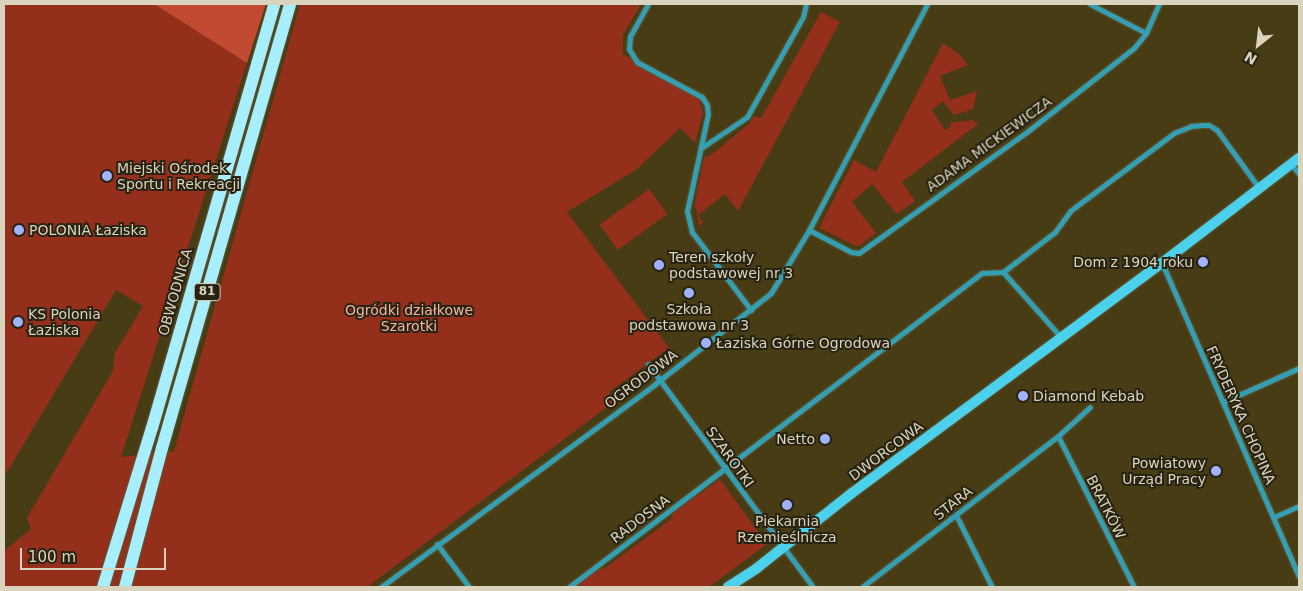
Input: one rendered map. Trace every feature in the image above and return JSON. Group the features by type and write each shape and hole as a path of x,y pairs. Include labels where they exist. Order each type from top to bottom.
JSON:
{"main road":[{"name":"OBWODNICA","path":"103,587 149,438 274,4"},
{"name":"81","path":"125,587 162,448 290,4"}],"street":[{"path":"648,4 630,36 629,49 637,62 702,96 707,105 708,114 687,211 692,232 750,310"},
{"path":"700,148 747,117 803,17 806,4"},
{"name":"OGRODOWA","path":"381,587 750,310 775,288 808,230 927,4"},
{"path":"1090,4 1146,33"},
{"name":"ADAMA MICKIEWICZA","path":"808,230 851,252 859,253 1028,131 1134,48 1146,33 1159,4"},
{"path":"724,469 982,273 1003,272 1055,232 1070,211 1174,133 1191,126 1209,125 1217,130 1259,188"},
{"path":"1295,161 1299,174"},
{"name":"DWORCOWA","path":"728,587 784,548 852,493 1162,263 1295,161"},
{"name":"FRYDERYKA CHOPINA","path":"1162,263 1299,576"},
{"path":"1003,272 1061,337"},
{"path":"1191,348 1198,345"},
{"name":"SZAROTKI","path":"648,364 813,587"},
{"path":"1224,402 1299,368"},
{"name":"STARA","path":"862,587 1058,436 1090,407"},
{"name":"BRATKÓW","path":"1058,436 1134,587"},
{"name":"RADOSNA","path":"569,587 724,469"},
{"path":"1274,517 1299,506"},
{"path":"956,515 992,587"},
{"path":"437,544 469,587"}],"green space":[{"name":"Ogródki działkowe Szarotki","path":"4,4 154,4 247,63 121,457 174,451 300,4 641,4 623,35 623,54 702,100 700,103 703,113 695,143 680,128 637,169 567,212 669,348 609,392 615,401 367,587 4,587 4,551 31,529 27,518 113,371 115,353 143,306 116,290 4,477"},
{"path":"821,12 840,22 738,211 725,194 698,215 703,222 699,227 696,208 694,208 704,157 711,155 751,122 753,116 761,118"},
{"path":"943,43 960,55 968,65 940,76 950,100 977,91 973,109 954,115 943,101 932,110 945,130 951,126 949,123 973,120 978,124 902,182 915,201 897,214 872,184 852,202 876,233 858,247 819,228 854,160 876,172"},
{"path":"649,189 667,214 618,250 600,225"},
{"path":"720,479 767,544 709,587 574,587 598,569 605,568 671,519 673,513"}],"shaded area":[{"path":"154,4 266,4 247,63"}],"place":[{"name":"Miejski Ośrodek Sportu i Rekreacji","path":"107,176"},
{"name":"POLONIA Łaziska","path":"19,230"},
{"name":"Dom z 1904 roku","path":"1203,262"},
{"name":"Teren szkoły podstawowej nr 3","path":"659,265"},
{"name":"Szkoła podstawowa nr 3","path":"689,293"},
{"name":"KS Polonia Łaziska","path":"18,322"},
{"name":"Łaziska Górne Ogrodowa","path":"706,343"},
{"name":"Diamond Kebab","path":"1023,396"},
{"name":"Netto","path":"825,439"},
{"name":"Powiatowy Urząd Pracy","path":"1216,471"},
{"name":"Piekarnia Rzemieślnicza","path":"787,505"}]}
